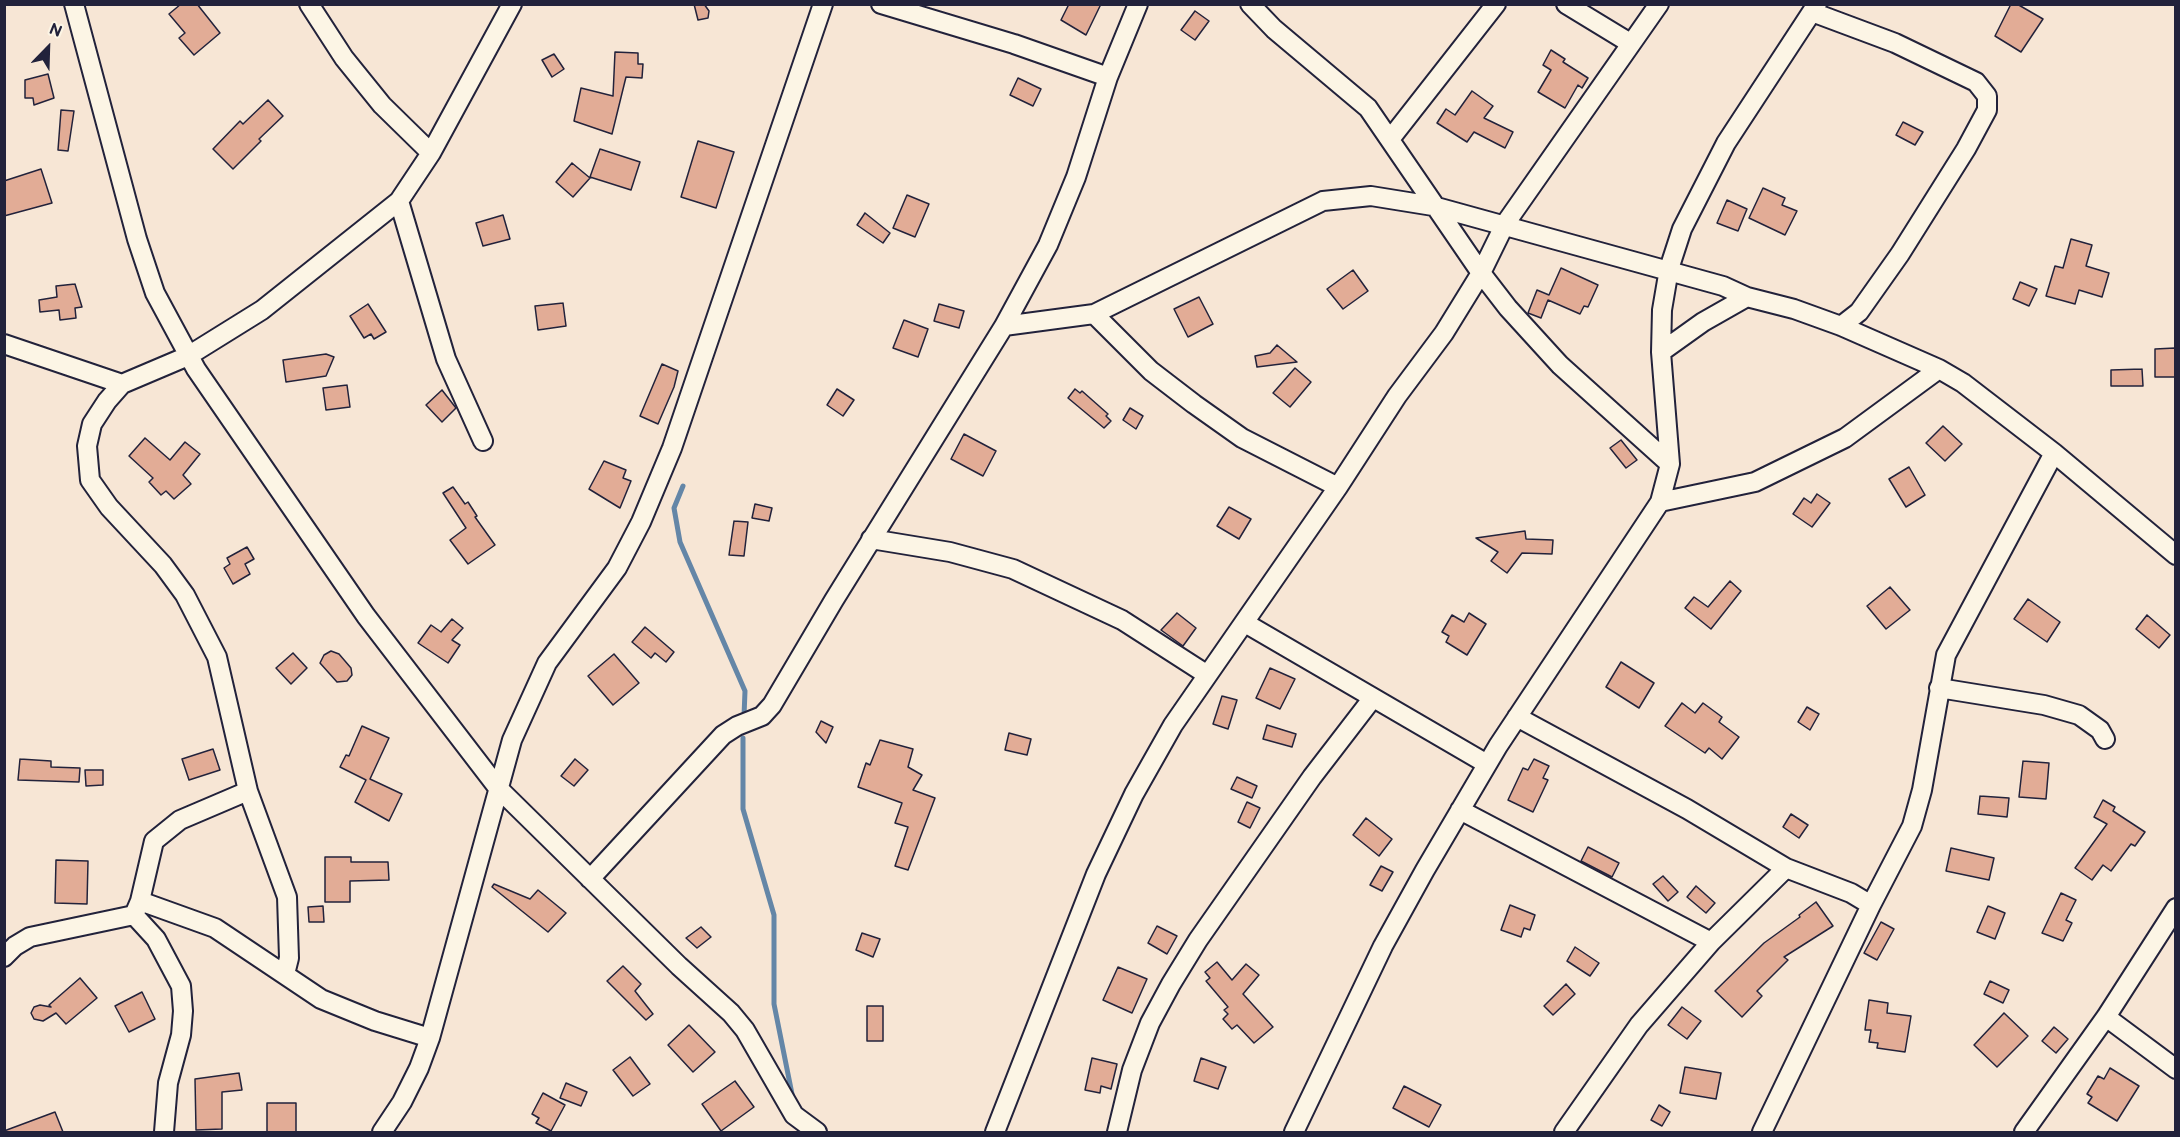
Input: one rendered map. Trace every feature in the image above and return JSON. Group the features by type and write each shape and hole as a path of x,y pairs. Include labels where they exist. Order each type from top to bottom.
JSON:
{"street":[{"path":"74,4 137,238 155,293 188,356 366,615 498,788 731,1013 745,1030 794,1115 817,1132"},
{"path":"309,4 344,58 369,90 431,153"},
{"path":"285,974 290,958 287,897 248,791 217,657 204,628 163,565 109,507 90,480 87,446 92,424 122,384 188,356 262,310 399,201 431,153 512,4"},
{"path":"387,1130 419,1068 430,1038 512,740 547,663 630,547 672,448 823,4"},
{"path":"881,4 1014,44 1108,77"},
{"path":"591,879 723,735 736,726 762,716 772,705 871,539 1004,326 1048,245 1072,187 1108,77 1137,4"},
{"path":"1250,4 1274,28 1368,108 1391,138 1433,206 1508,308 1560,365 1670,464"},
{"path":"1391,138 1496,4"},
{"path":"1566,4 1630,43"},
{"path":"995,1132 1096,874 1134,794 1173,725 1206,674 1245,623 1338,487 1397,396 1444,333 1481,273 1505,224 1659,4"},
{"path":"1294,1132 1383,946 1460,810 1517,717 1660,502 1670,464 1661,352 1662,310 1669,269 1682,230 1726,143 1814,8 1895,43 1976,82 1987,96 1987,110 1924,216 1860,312 1842,326"},
{"path":"1004,326 1094,314 1323,201 1371,196 1433,206 1669,269 1723,286 1747,297 1794,309 1842,326 1939,369 1964,383 2054,453 2175,555"},
{"path":"399,201 446,359 483,441"},
{"path":"1661,352 1703,322 1747,297"},
{"path":"1094,314 1151,371 1194,404 1242,438 1338,487"},
{"path":"4,344 122,384"},
{"path":"1660,502 1755,482 1845,438 1939,369"},
{"path":"1762,1132 1871,904 1912,826 1922,790 1946,655 2054,453"},
{"path":"871,539 950,552 1013,569 1122,620 1206,674"},
{"path":"1245,623 1487,764"},
{"path":"1939,688 2044,705 2079,715 2100,730 2105,739"},
{"path":"1118,1132 1132,1070 1150,1023 1171,984 1198,940 1312,777 1372,699"},
{"path":"1517,717 1677,803 1786,868 1851,893 1871,904"},
{"path":"164,1132 168,1083 181,1035 183,1011 181,986 137,908 154,842 162,833 180,820 248,791"},
{"path":"1460,810 1711,942"},
{"path":"1564,1132 1639,1025 1711,942 1786,868"},
{"path":"4,957 15,946 30,937 137,908 215,928 321,999 375,1022 430,1038"},
{"path":"2024,1132 2106,1017 2175,908"},
{"path":"2106,1017 2175,1069"}],"building":[{"path":"181,4 197,4 220,33 194,55 179,38 185,33 169,14"},
{"path":"694,4 704,4 709,11 708,18 698,20"},
{"path":"1069,4 1101,4 1086,35 1061,20"},
{"path":"2011,4 2017,4 2043,19 2021,52 1995,36"},
{"path":"1195,11 1209,21 1195,40 1181,30"},
{"path":"1551,50 1565,59 1563,62 1588,78 1582,88 1578,85 1565,108 1538,92 1551,70 1543,65"},
{"path":"615,52 638,53 638,64 643,64 642,78 626,77 612,134 574,121 581,88 613,96"},
{"path":"554,54 564,69 552,77 542,60"},
{"path":"48,74 54,98 34,105 33,98 25,98 25,80"},
{"path":"1018,78 1041,89 1033,106 1010,95"},
{"path":"1472,91 1493,106 1484,118 1513,132 1505,148 1474,132 1467,142 1437,123 1446,109 1455,115"},
{"path":"268,100 283,116 233,169 213,149 240,121 243,124"},
{"path":"61,110 74,111 68,151 58,150"},
{"path":"1903,122 1923,132 1915,145 1896,135"},
{"path":"698,141 734,152 716,208 681,197"},
{"path":"600,149 640,162 631,190 590,177"},
{"path":"572,163 590,178 573,197 556,182"},
{"path":"41,169 52,203 4,216 4,181"},
{"path":"1763,188 1785,198 1782,205 1797,211 1785,235 1749,218"},
{"path":"907,195 929,204 915,237 893,228"},
{"path":"1727,200 1747,209 1738,231 1717,223"},
{"path":"865,213 890,233 883,243 857,225"},
{"path":"503,215 510,239 483,246 476,223"},
{"path":"2071,239 2092,245 2086,266 2109,273 2102,297 2079,290 2075,304 2046,296 2055,266 2063,268"},
{"path":"1561,268 1598,285 1588,307 1584,306 1580,314 1548,300 1541,318 1528,313 1537,290 1549,295"},
{"path":"1353,270 1368,291 1343,309 1327,289"},
{"path":"2020,282 2037,289 2029,306 2013,299"},
{"path":"75,284 82,307 75,308 76,318 60,320 59,310 40,312 39,300 57,297 56,286"},
{"path":"1199,297 1213,324 1188,337 1174,309"},
{"path":"563,303 566,326 538,330 535,306"},
{"path":"368,304 386,332 374,339 371,334 364,338 350,316"},
{"path":"939,304 964,311 959,328 934,321"},
{"path":"904,320 928,329 918,357 893,348"},
{"path":"1277,345 1297,362 1257,367 1255,356 1270,353"},
{"path":"2175,348 2175,377 2155,377 2155,349"},
{"path":"326,354 334,357 326,376 286,382 283,360"},
{"path":"662,364 678,371 674,387 658,424 640,416"},
{"path":"1295,368 1311,382 1290,407 1273,393"},
{"path":"2142,369 2143,386 2111,386 2111,370"},
{"path":"347,385 350,407 326,410 323,388"},
{"path":"837,389 854,400 843,416 827,405"},
{"path":"1075,389 1080,393 1082,391 1108,414 1106,416 1111,421 1104,428 1068,398"},
{"path":"442,390 456,408 442,422 426,405"},
{"path":"1130,408 1143,416 1136,429 1123,420"},
{"path":"1943,426 1962,444 1945,461 1926,443"},
{"path":"964,434 996,451 983,476 951,459"},
{"path":"145,438 170,460 185,442 200,454 183,475 191,484 174,499 166,491 161,495 149,482 153,478 129,456"},
{"path":"1621,440 1637,460 1626,468 1610,448"},
{"path":"604,461 626,470 623,478 631,481 620,508 589,489"},
{"path":"1909,467 1925,495 1906,507 1889,479"},
{"path":"453,487 465,504 468,502 477,516 475,517 495,545 468,564 450,540 466,528 443,493"},
{"path":"1817,494 1830,503 1812,527 1793,514 1804,498 1811,503"},
{"path":"755,504 772,508 769,521 752,518"},
{"path":"1229,507 1251,519 1239,539 1217,526"},
{"path":"734,521 748,522 744,556 729,555"},
{"path":"1525,531 1526,539 1553,540 1552,554 1522,553 1507,573 1491,561 1498,552 1476,538"},
{"path":"247,547 254,559 245,564 250,574 233,584 224,568 230,564 227,558"},
{"path":"1730,581 1741,591 1711,629 1685,608 1694,597 1708,607"},
{"path":"1890,587 1910,610 1886,629 1867,606"},
{"path":"2028,599 2060,622 2047,642 2014,619"},
{"path":"1177,613 1196,628 1183,646 1161,630"},
{"path":"1469,613 1486,624 1467,655 1446,642 1449,636 1442,632 1452,615 1464,622"},
{"path":"2147,615 2170,635 2159,648 2136,629"},
{"path":"452,619 463,628 452,640 460,645 448,663 418,643 431,625 441,632"},
{"path":"645,627 674,652 666,662 655,653 651,658 632,642"},
{"path":"331,651 339,654 351,668 352,675 347,681 337,682 320,663 324,655"},
{"path":"293,653 307,668 291,684 276,668"},
{"path":"614,654 639,683 613,705 588,676"},
{"path":"1621,662 1654,683 1639,708 1606,687"},
{"path":"1270,668 1295,679 1280,709 1256,698"},
{"path":"1222,696 1237,700 1228,729 1213,724"},
{"path":"1682,703 1695,713 1703,703 1722,717 1719,722 1739,737 1722,759 1709,748 1705,753 1665,726"},
{"path":"1807,707 1819,714 1810,730 1798,722"},
{"path":"821,721 833,727 826,743 816,732"},
{"path":"1267,725 1296,734 1292,747 1263,739"},
{"path":"362,726 389,738 370,779 402,794 389,821 355,802 366,780 340,767 346,755 349,756"},
{"path":"1009,733 1031,739 1027,755 1005,750"},
{"path":"880,740 913,749 908,767 922,775 913,790 935,798 908,870 895,866 908,827 895,823 902,803 858,787 866,763 870,765"},
{"path":"213,749 220,770 189,780 182,759"},
{"path":"20,759 51,761 51,767 80,768 79,782 18,780"},
{"path":"575,759 588,770 574,786 561,776"},
{"path":"1534,759 1549,766 1543,778 1548,780 1533,812 1508,800 1523,768 1528,770"},
{"path":"2023,761 2049,763 2046,799 2019,797"},
{"path":"85,770 103,770 103,785 86,786"},
{"path":"1237,777 1257,786 1252,798 1231,789"},
{"path":"1980,796 2009,798 2007,817 1978,814"},
{"path":"2103,800 2115,807 2113,811 2145,832 2135,846 2131,844 2111,871 2103,865 2092,880 2075,868 2107,824 2094,817"},
{"path":"1247,802 1260,808 1250,828 1238,822"},
{"path":"1791,814 1808,825 1799,838 1783,827"},
{"path":"1366,818 1392,839 1379,856 1353,835"},
{"path":"1588,847 1619,863 1612,877 1581,861"},
{"path":"1951,848 1994,858 1989,880 1946,871"},
{"path":"325,857 351,857 351,862 388,862 389,880 350,881 350,902 325,902"},
{"path":"56,860 88,861 87,904 55,903"},
{"path":"1381,866 1393,872 1382,891 1370,885"},
{"path":"1663,876 1678,892 1668,901 1653,884"},
{"path":"494,884 530,899 538,890 566,913 548,932 492,887"},
{"path":"1696,886 1715,903 1706,913 1687,897"},
{"path":"2061,893 2076,900 2066,920 2072,923 2063,941 2042,933"},
{"path":"1816,902 1833,926 1784,957 1788,960 1757,991 1762,996 1742,1017 1715,991 1764,943 1800,917 1799,915"},
{"path":"1510,905 1535,915 1530,930 1524,928 1521,937 1501,930"},
{"path":"323,906 324,922 309,922 308,907"},
{"path":"1988,906 2005,913 1995,939 1977,932"},
{"path":"1881,922 1894,929 1877,960 1864,953"},
{"path":"1157,926 1177,936 1167,954 1148,943"},
{"path":"701,927 711,937 697,948 686,938"},
{"path":"862,933 880,939 873,957 856,950"},
{"path":"1575,947 1599,963 1590,976 1567,961"},
{"path":"1217,962 1232,980 1246,964 1259,975 1243,994 1273,1027 1254,1043 1237,1025 1232,1029 1223,1019 1228,1014 1224,1010 1228,1007 1206,981 1210,978 1205,972"},
{"path":"623,966 641,984 635,991 653,1014 646,1020 607,981"},
{"path":"1118,967 1147,979 1132,1013 1103,1000"},
{"path":"80,978 97,998 66,1024 56,1013 43,1021 34,1019 31,1013 34,1007 40,1005 51,1007 49,1005"},
{"path":"1990,981 2009,990 2003,1003 1984,994"},
{"path":"1566,984 1575,994 1553,1015 1544,1006"},
{"path":"142,992 155,1019 129,1032 115,1006"},
{"path":"1869,1000 1888,1003 1887,1013 1911,1016 1905,1052 1877,1048 1878,1043 1869,1042 1871,1030 1865,1030"},
{"path":"867,1006 883,1006 883,1041 867,1041"},
{"path":"1682,1007 1701,1021 1687,1039 1668,1025"},
{"path":"2004,1013 2028,1036 1997,1067 1974,1045"},
{"path":"689,1025 715,1052 693,1072 668,1045"},
{"path":"2054,1027 2068,1039 2056,1053 2042,1041"},
{"path":"630,1057 650,1084 633,1096 613,1070"},
{"path":"1092,1058 1117,1064 1111,1089 1101,1086 1100,1093 1085,1090"},
{"path":"1201,1058 1226,1067 1218,1089 1194,1081"},
{"path":"1685,1067 1721,1073 1716,1099 1680,1093"},
{"path":"2110,1068 2139,1086 2117,1121 2088,1103 2092,1097 2087,1094 2098,1076 2104,1079"},
{"path":"239,1073 242,1090 222,1092 222,1129 196,1130 195,1079"},
{"path":"735,1081 754,1107 721,1131 702,1104"},
{"path":"566,1083 587,1092 581,1106 560,1098"},
{"path":"1404,1086 1441,1105 1429,1127 1393,1108"},
{"path":"543,1093 565,1105 551,1131 536,1123 539,1118 532,1114"},
{"path":"267,1103 296,1103 296,1132 267,1132"},
{"path":"1659,1105 1670,1112 1662,1126 1651,1120"},
{"path":"55,1112 63,1132 4,1132 4,1131"}],"waterway":[{"path":"683,486 674,508 680,542 745,691 744,716"},
{"path":"743,738 743,809 774,915 774,1004 793,1099"}]}
